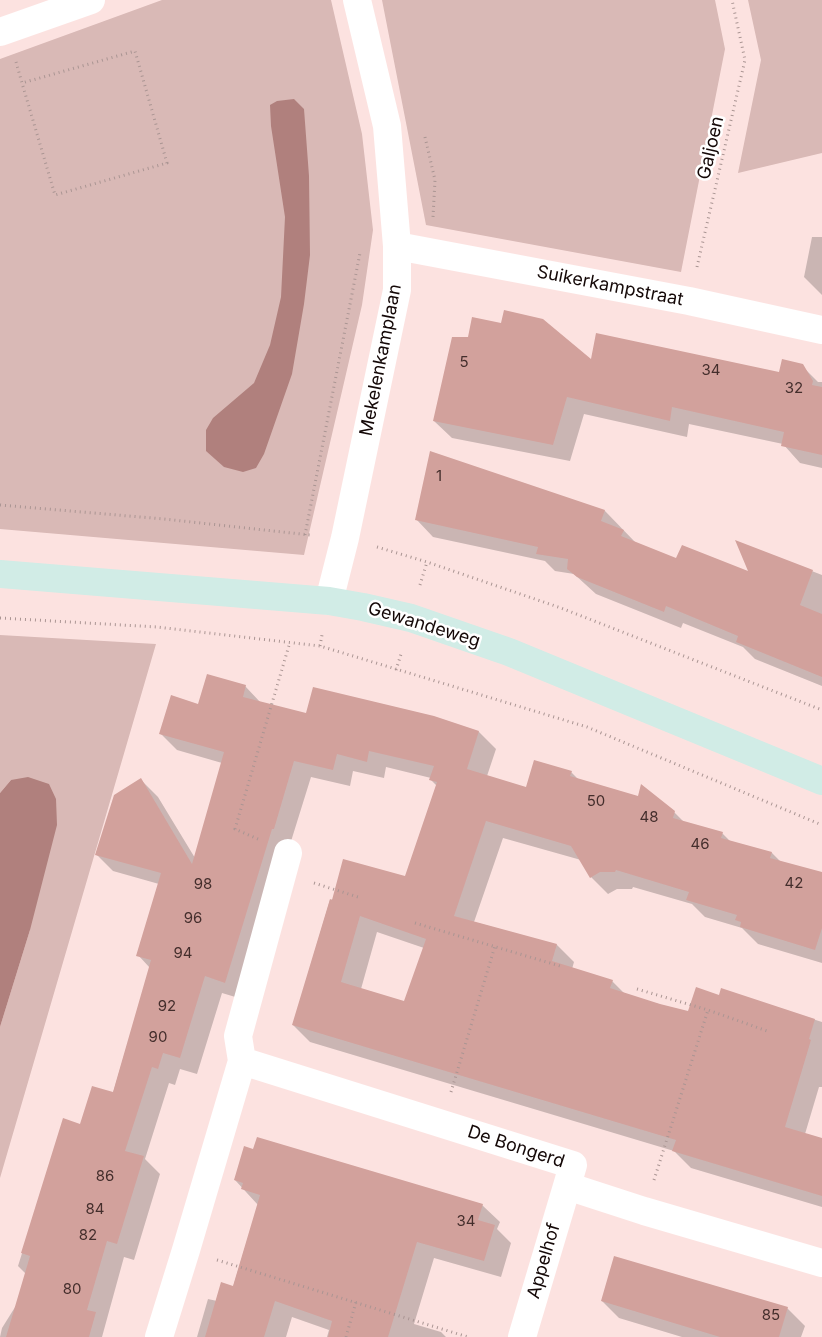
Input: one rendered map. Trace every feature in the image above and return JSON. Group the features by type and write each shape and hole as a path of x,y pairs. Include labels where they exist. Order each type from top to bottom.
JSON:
{"street":[{"path":"4,31 91,0"},
{"name":"Mekelenkamplaan","path":"329,601 345,538 397,290 397,246 387,126 357,0"},
{"name":"Suikerkampstraat","path":"397,246 689,301 822,330"},
{"name":"Gewandeweg","path":"0,574 329,601 411,618 508,652 822,780"},
{"path":"159,1337 242,1061 238,1036 286,862"},
{"name":"De Bongerd","path":"242,1061 573,1164 567,1186 644,1211 822,1263"},
{"name":"Appelhof","path":"522,1337 567,1186"}],"path":[{"name":"Galjoen","path":"689,301 745,60 732,0"},
{"path":"4,31 22,83 55,195 167,163 135,51 22,83"},
{"path":"305,535 361,251"},
{"path":"0,505 164,519 345,538 426,562 561,608 822,710"},
{"path":"0,618 157,627 320,646 587,727 822,825"},
{"path":"290,642 235,829 286,862 361,898"},
{"path":"415,923 560,966"},
{"path":"442,1124 495,946"},
{"path":"637,989 708,1010 770,1032"},
{"path":"644,1211 708,1010"},
{"path":"186,1250 468,1337"},
{"path":"346,1337 356,1302"}],"shaded area":[{"path":"162,0 331,0 362,134 373,230 362,305 304,555 0,529 0,59"},
{"path":"382,0 715,0 725,49 681,272 426,225"},
{"path":"748,0 822,0 822,153 738,173 761,60"},
{"path":"294,99 304,109 309,176 310,255 304,304 292,374 264,454 256,468 243,472 224,467 206,451 206,430 213,418 254,383 270,345 281,297 285,217 271,126 270,105 277,101"},
{"path":"0,635 156,644 0,1178 0,1027 30,930 11,780 0,793"},
{"path":"28,777 49,784 56,799 57,825 30,930 0,1027 0,793 11,780"}],"building":[{"path":"504,310 543,319 591,359 596,333 779,372 782,359 803,364 813,381 812,385 822,387 822,455 781,446 784,432 672,407 670,421 567,397 553,445 433,421 452,337 468,337 472,317 501,323"},
{"path":"430,451 605,510 601,521 624,530 621,536 676,558 682,545 748,571 735,540 813,570 800,605 822,614 822,677 736,642 738,636 666,606 664,612 577,577 567,569 568,559 536,554 538,547 415,520"},
{"path":"207,674 246,685 243,697 306,713 313,687 434,716 479,731 467,769 526,787 534,760 572,771 570,776 638,796 641,784 675,811 673,818 723,832 721,838 772,852 770,858 822,872 822,928 815,950 740,927 741,922 735,920 737,915 686,900 689,892 616,870 615,872 600,872 590,878 571,846 486,821 454,916 557,944 552,961 613,980 610,988 660,1004 688,1011 696,987 719,995 721,988 815,1019 809,1039 811,1040 785,1127 822,1138 822,1196 672,1151 676,1140 292,1025 330,899 332,900 343,859 405,876 437,782 429,780 434,766 369,751 367,762 337,754 333,770 294,761 225,983 205,976 180,1058 163,1053 158,1069 152,1067 125,1151 144,1156 117,1244 107,1241 87,1310 96,1312 89,1337 6,1337 30,1256 21,1253 63,1118 80,1124 92,1086 113,1092 151,960 136,956 161,873 95,855 114,795 141,778 192,864 224,752 159,734 171,695 198,704","holes":["360,916 426,939 404,1001 341,982"]},
{"path":"257,1137 483,1204 478,1220 495,1225 484,1261 417,1242 388,1337 328,1337 332,1321 275,1301 264,1337 205,1337 221,1282 233,1286 260,1195 241,1189 243,1183 234,1180 244,1146 253,1149"},
{"path":"614,1256 788,1307 779,1337 720,1337 601,1301"}]}
